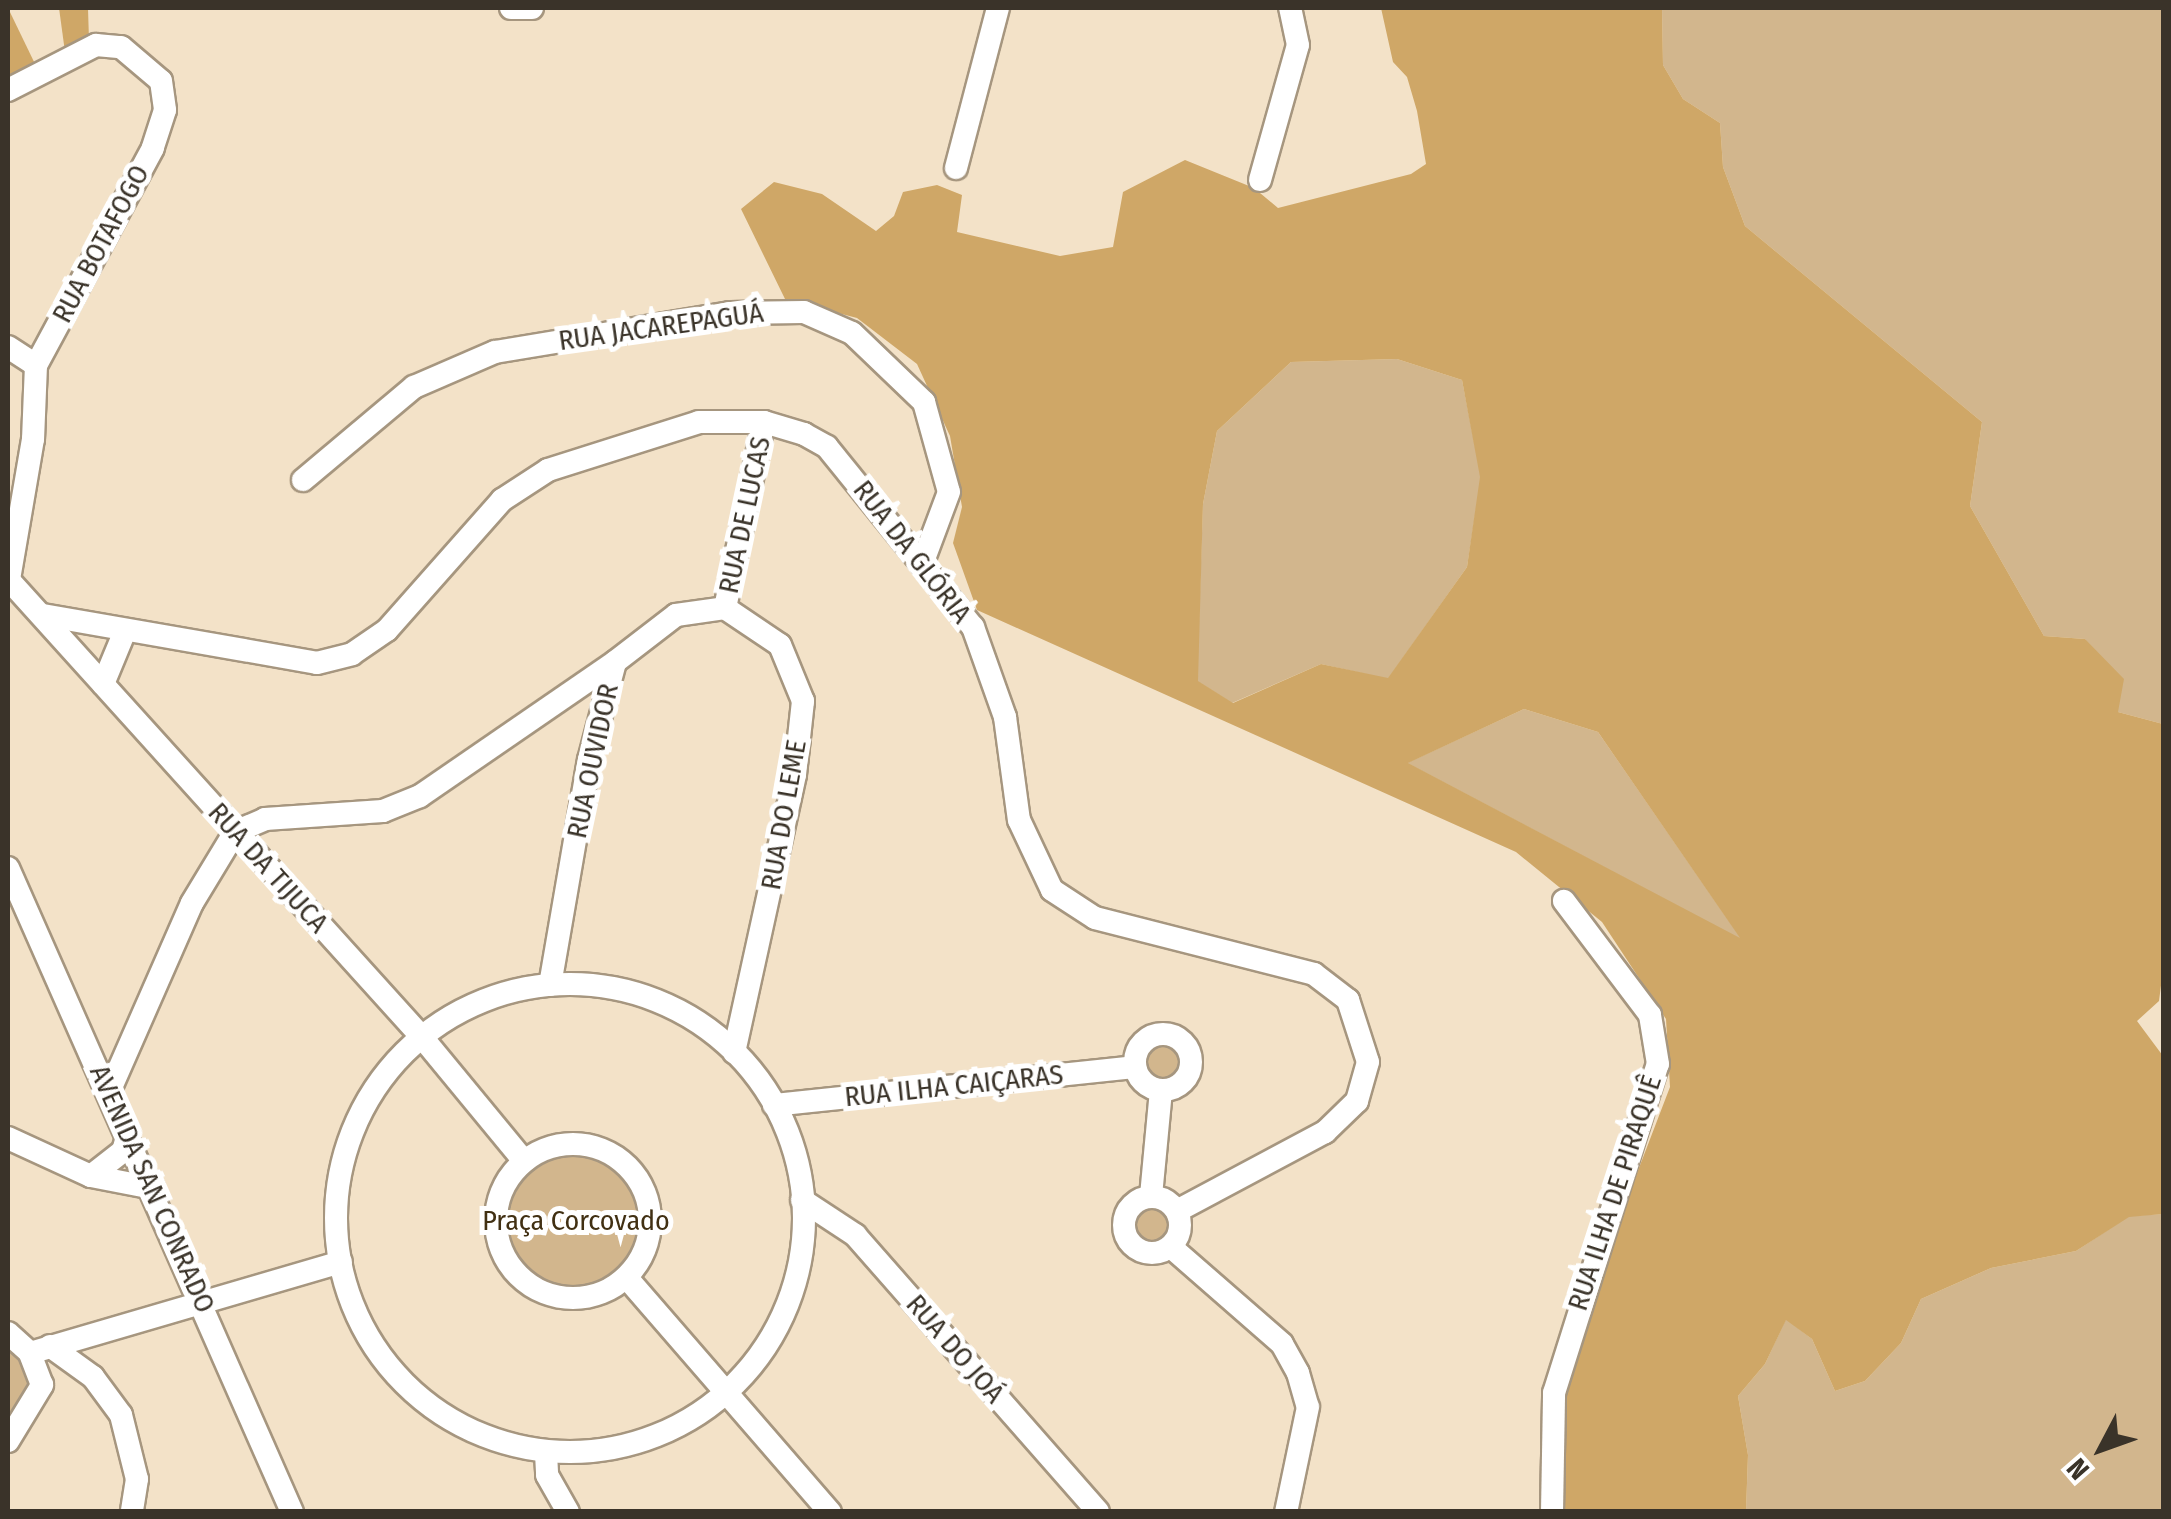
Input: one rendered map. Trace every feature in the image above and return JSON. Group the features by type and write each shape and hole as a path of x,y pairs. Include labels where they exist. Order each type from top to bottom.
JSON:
{"street":[{"path":"512,8 532,8"},
{"path":"956,168 998,8"},
{"path":"1260,180 1298,45 1290,8"},
{"name":"RUA BOTAFOGO","path":"8,90 96,45 121,47 161,81 165,110 153,148 36,364 9,582"},
{"name":"RUA JACAREPAGUÁ","path":"302,480 414,387 495,352 730,313 804,312 865,343 924,402 949,492 924,559"},
{"path":"8,347 36,364"},
{"name":"RUA DA GLÓRIA","path":"43,615 317,663 352,654 387,630 502,500 548,470 699,422 764,422 827,447 924,559 992,669 1019,820 1052,890 1095,918 1314,974 1348,1000 1363,1036 1368,1062 1357,1101 1340,1122 1177,1211"},
{"name":"RUA DE LUCAS","path":"725,608 764,422"},
{"name":"RUA DA TIJUCA","path":"9,582 43,615 421,1036 524,1161"},
{"name":"RUA OUVIDOR","path":"550,985 615,662 676,615 725,608"},
{"name":"RUA DO LEME","path":"725,608 780,645 803,701 796,775 734,1052"},
{"path":"103,684 125,631"},
{"path":"109,1092 192,903 235,832 265,820 383,811 420,796 615,662"},
{"path":"565,695 601,718"},
{"name":"AVENIDA SAN CONRADO","path":"8,868 202,1300 292,1512"},
{"name":"RUA ILHA DE PIRAQUÊ","path":"1552,1512 1554,1393 1658,1064 1650,1015 1564,902"},
{"path":"550,985 646,996 686,1014 734,1052 774,1105 802,1200 797,1278 780,1324 726,1392 661,1434 617,1448 546,1453 482,1435 420,1397 383,1358 340,1262 336,1208 356,1120 380,1079 421,1036 476,1003 550,985"},
{"path":"1160,1034 1178,1038 1190,1053 1190,1072 1178,1086 1160,1090 1135,1067 1144,1041 1160,1034"},
{"name":"RUA ILHA CAIÇARAS","path":"774,1105 1135,1067"},
{"path":"1150,1196 1160,1090"},
{"path":"92,1176 123,1150 128,1133"},
{"path":"8,1138 92,1176 152,1188"},
{"path":"584,1145 620,1158 638,1177 651,1226 627,1278 586,1297 561,1297 517,1274 503,1253 497,1216 507,1180 524,1161 546,1148 584,1145"},
{"path":"1150,1196 1177,1211 1178,1237 1170,1247 1143,1252 1124,1231 1132,1204 1150,1196"},
{"name":"RUA DO JOÁ","path":"802,1200 855,1235 1098,1511"},
{"path":"1170,1247 1282,1344 1298,1373 1308,1406 1286,1512"},
{"path":"40,1350 340,1262"},
{"path":"627,1278 830,1512"},
{"path":"8,1334 94,1377 121,1415 138,1479 132,1512"},
{"path":"8,1441 42,1385 40,1350"},
{"path":"546,1453 547,1475 568,1512"}],"green space":[{"path":"1662,8 2163,8 2163,724 2118,712 2085,639 2044,636 1970,506 1982,422 1745,226 1723,167 1720,123 1683,99 1663,65"},
{"path":"1397,359 1462,380 1481,477 1467,567 1388,679 1321,664 1232,703 1197,681 1203,504 1217,431 1291,362"},
{"path":"1524,709 1598,732 1742,940 1407,763"},
{"path":"1165,1043 1179,1049 1185,1063 1179,1077 1165,1083 1151,1077 1145,1063 1151,1049"},
{"name":"Praça Corcovado","path":"575,1150 602,1155 625,1171 641,1194 646,1221 641,1248 625,1271 602,1287 575,1292 548,1287 525,1271 509,1248 504,1221 509,1194 525,1171 548,1155"},
{"path":"1152,1205 1167,1211 1173,1226 1167,1241 1152,1247 1137,1241 1131,1226 1137,1211"},
{"path":"2163,1214 2163,1511 1746,1511 1748,1455 1738,1396 1765,1364 1786,1319 1812,1339 1835,1391 1865,1381 1901,1343 1921,1299 1991,1268 2076,1251 2129,1216"},
{"path":"8,1344 19,1350 31,1386 8,1430"}],"shaded area":[{"path":"8,8 37,68 8,83"},
{"path":"59,8 88,8 89,41 65,52"},
{"path":"1381,8 1662,8 1663,65 1683,99 1720,123 1723,167 1745,226 1982,422 1970,506 2044,636 2085,639 2124,679 2118,712 2163,724 2163,970 2159,1001 2137,1021 2163,1056 2163,1214 2129,1217 2076,1251 1991,1268 1921,1299 1901,1343 1865,1381 1835,1391 1812,1339 1786,1320 1765,1364 1738,1396 1748,1455 1746,1511 1560,1511 1559,1410 1606,1254 1670,1087 1666,1019 1602,922 1516,852 977,610 953,543 962,507 950,436 917,364 857,318 785,299 741,209 774,182 822,194 876,231 894,216 903,192 937,185 962,195 957,232 1060,256 1113,247 1123,192 1185,160 1254,188 1278,208 1411,174 1426,164 1407,77 1393,62","holes":["1397,359 1462,380 1480,477 1467,567 1388,678 1321,664 1233,703 1198,681 1203,504 1217,431 1291,362","1524,709 1598,732 1740,938 1408,763"]}]}
